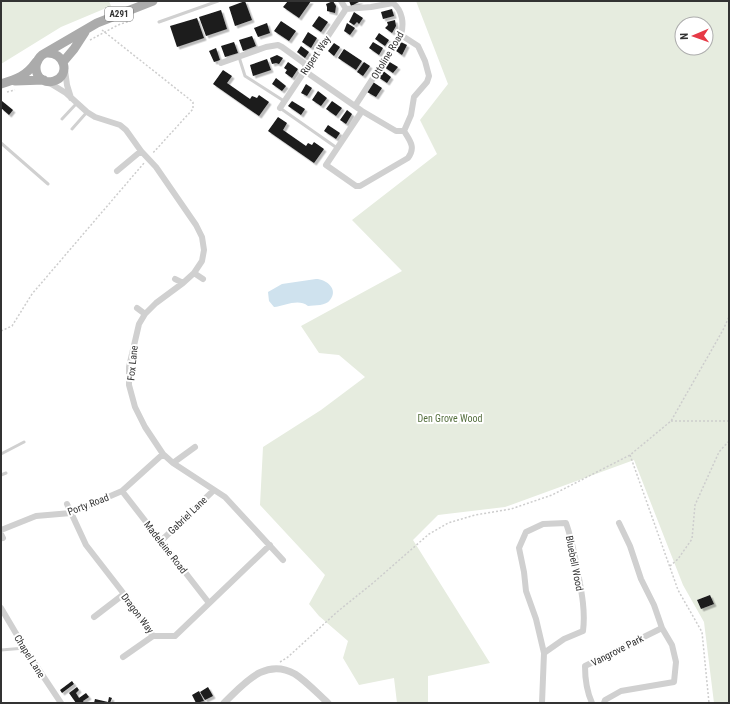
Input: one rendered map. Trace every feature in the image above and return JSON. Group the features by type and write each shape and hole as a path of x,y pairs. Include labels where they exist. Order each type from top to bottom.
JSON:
{"main road":[{"name":"A291","path":"1,84 12,81 29,72 43,56 97,23 154,1"},
{"name":"A291","path":"63,63 87,29"},
{"path":"50,53 58,55 63,63 63,72 59,79 52,82 45,81 37,75 35,66 43,56 50,53"},
{"name":"A291","path":"12,81 45,81"}],"street":[{"path":"341,1 346,9"},
{"name":"Ottoline Road","path":"346,9 371,7 394,2 398,7 404,26 401,35 355,106"},
{"name":"Rupert Way","path":"280,108 346,9"},
{"path":"401,35 418,46 425,61 429,76 427,82 414,97 411,115 404,131"},
{"path":"221,63 266,47 278,45 304,63 310,74 362,111 396,131 404,131"},
{"name":"Fox Lane","path":"63,63 71,98"},
{"name":"Fox Lane","path":"45,81 60,89 76,104 95,117 120,125 126,130 156,167 196,225 202,237 204,250 202,261 194,273 184,283 156,303 145,314 139,324 134,340 129,367 129,385 135,407 145,427 162,454 173,463 225,497 270,544 283,560"},
{"path":"362,111 326,165 356,186 360,186 408,158 412,152 412,145 404,131"},
{"path":"117,171 141,150"},
{"path":"194,273 203,279"},
{"path":"175,279 184,283"},
{"path":"137,308 145,314"},
{"path":"173,463 194,447"},
{"name":"Porty Road","path":"1,530 36,516 71,513 122,491 162,454"},
{"name":"Gabriel Lane","path":"161,541 214,490"},
{"name":"Madeleine Road","path":"122,491 209,603"},
{"name":"Dragon Way","path":"67,504 86,544 124,594 153,636 175,636 270,544"},
{"path":"604,703 605,700 621,691 674,682 676,662 672,645 662,628 654,605 641,578 630,546 619,522"},
{"name":"Bluebell Wood","path":"542,703 544,653 536,619 526,592 519,548 526,532 543,524 566,523 572,538 580,585 584,618 583,631 564,638 544,653"},
{"path":"94,617 124,594"},
{"name":"Chapel Lane","path":"1,608 61,703"},
{"name":"Vangrove Park","path":"592,703 589,696 585,666 662,628"},
{"path":"123,657 153,636"},
{"path":"224,703 253,676 268,668 282,668 296,674 328,703"}],"lane":[{"path":"159,22 218,1"},
{"path":"239,57 245,76 284,101"},
{"path":"62,119 76,104"},
{"path":"280,108 337,148"},
{"path":"72,129 87,112"},
{"path":"1,143 48,184"},
{"path":"1,454 24,442"},
{"path":"1,475 6,472"},
{"path":"1,650 25,648"}],"path":[{"path":"87,42 102,33 133,20 129,10"},
{"path":"1,93 19,89"},
{"path":"268,668 288,657 337,612 429,534 448,523 475,515 511,509 552,495 630,455 671,421 729,317"},
{"path":"671,421 704,422 729,420"},
{"path":"670,566 678,559 692,539 694,505 719,452 729,441"},
{"path":"630,455 678,590 692,612 702,632 709,703"}],"green space":[{"path":"1,1 109,1 111,6 61,27 1,64"},
{"name":"Den Grove Wood","path":"416,1 729,1 729,703 714,703 704,622 683,585 634,460 505,507 438,515 413,540 490,663 428,676 428,703 397,703 394,678 359,685 343,658 348,641 319,616 309,604 325,575 260,505 263,447 321,410 365,377 339,355 319,353 301,326 402,271 352,220 437,154 420,120 448,84","holes":["710,595 714,604 701,609 697,600"]}],"water":[{"path":"316,279 324,281 330,285 332,289 332,296 326,303 308,306 300,303 291,303 274,307 269,301 268,292 282,284"}],"building":[{"path":"245,1 252,20 235,26 229,7"},
{"path":"288,1 311,1 299,18 283,7"},
{"path":"333,1 336,6 335,13 327,11 326,4"},
{"path":"349,1 361,1 351,6"},
{"path":"392,9 394,16 383,19 381,12"},
{"path":"221,10 227,29 206,36 199,17"},
{"path":"354,12 363,18 359,24 357,22 354,25 349,22"},
{"path":"319,16 328,22 321,32 312,26"},
{"path":"197,18 204,38 177,47 170,26"},
{"path":"395,20 396,26 392,33 385,28 388,25 387,22"},
{"path":"281,21 296,31 289,41 274,31"},
{"path":"267,23 270,33 258,37 254,28"},
{"path":"347,23 355,28 350,35 344,31"},
{"path":"308,32 317,38 311,48 302,42"},
{"path":"379,33 389,40 385,46 375,39"},
{"path":"252,36 256,46 243,51 239,40"},
{"path":"234,42 238,53 225,57 221,46"},
{"path":"373,42 383,48 379,55 369,48"},
{"path":"401,42 407,45 402,55 396,51"},
{"path":"334,43 340,47 334,56 328,51"},
{"path":"301,46 309,52 305,58 297,52"},
{"path":"216,48 220,60 214,62 209,51"},
{"path":"344,49 362,61 356,70 338,58"},
{"path":"277,55 283,58 279,64 272,64 270,58"},
{"path":"267,59 271,70 253,76 250,65"},
{"path":"388,61 398,67 393,73 384,67"},
{"path":"288,62 298,69 292,78 285,73 287,70 284,68"},
{"path":"364,62 370,66 363,76 357,72"},
{"path":"223,70 232,76 227,83 250,99 252,96 257,98 259,95 269,102 259,116 213,84"},
{"path":"382,70 391,77 387,83 378,77"},
{"path":"276,78 286,86 282,91 272,84"},
{"path":"373,82 382,88 376,97 367,92"},
{"path":"306,84 312,88 307,96 301,93"},
{"path":"318,91 327,98 321,106 312,100"},
{"path":"2,101 13,110 9,115 1,108"},
{"path":"292,101 305,109 301,115 288,106"},
{"path":"332,101 342,108 336,116 326,109"},
{"path":"347,110 352,114 346,124 340,120"},
{"path":"278,117 287,123 283,130 306,146 308,143 312,145 314,142 324,149 314,163 268,131"},
{"path":"328,125 340,133 336,139 324,131"},
{"path":"710,595 714,604 701,609 697,600"},
{"path":"72,681 74,684 62,693 60,690"},
{"path":"77,687 79,690 76,693 79,698 86,693 89,697 83,701 84,703 76,703 69,693"},
{"path":"208,687 213,696 205,700 200,692"},
{"path":"199,691 204,701 196,703 192,695"},
{"path":"109,697 112,698 110,703 94,703 95,699 108,702"}]}
